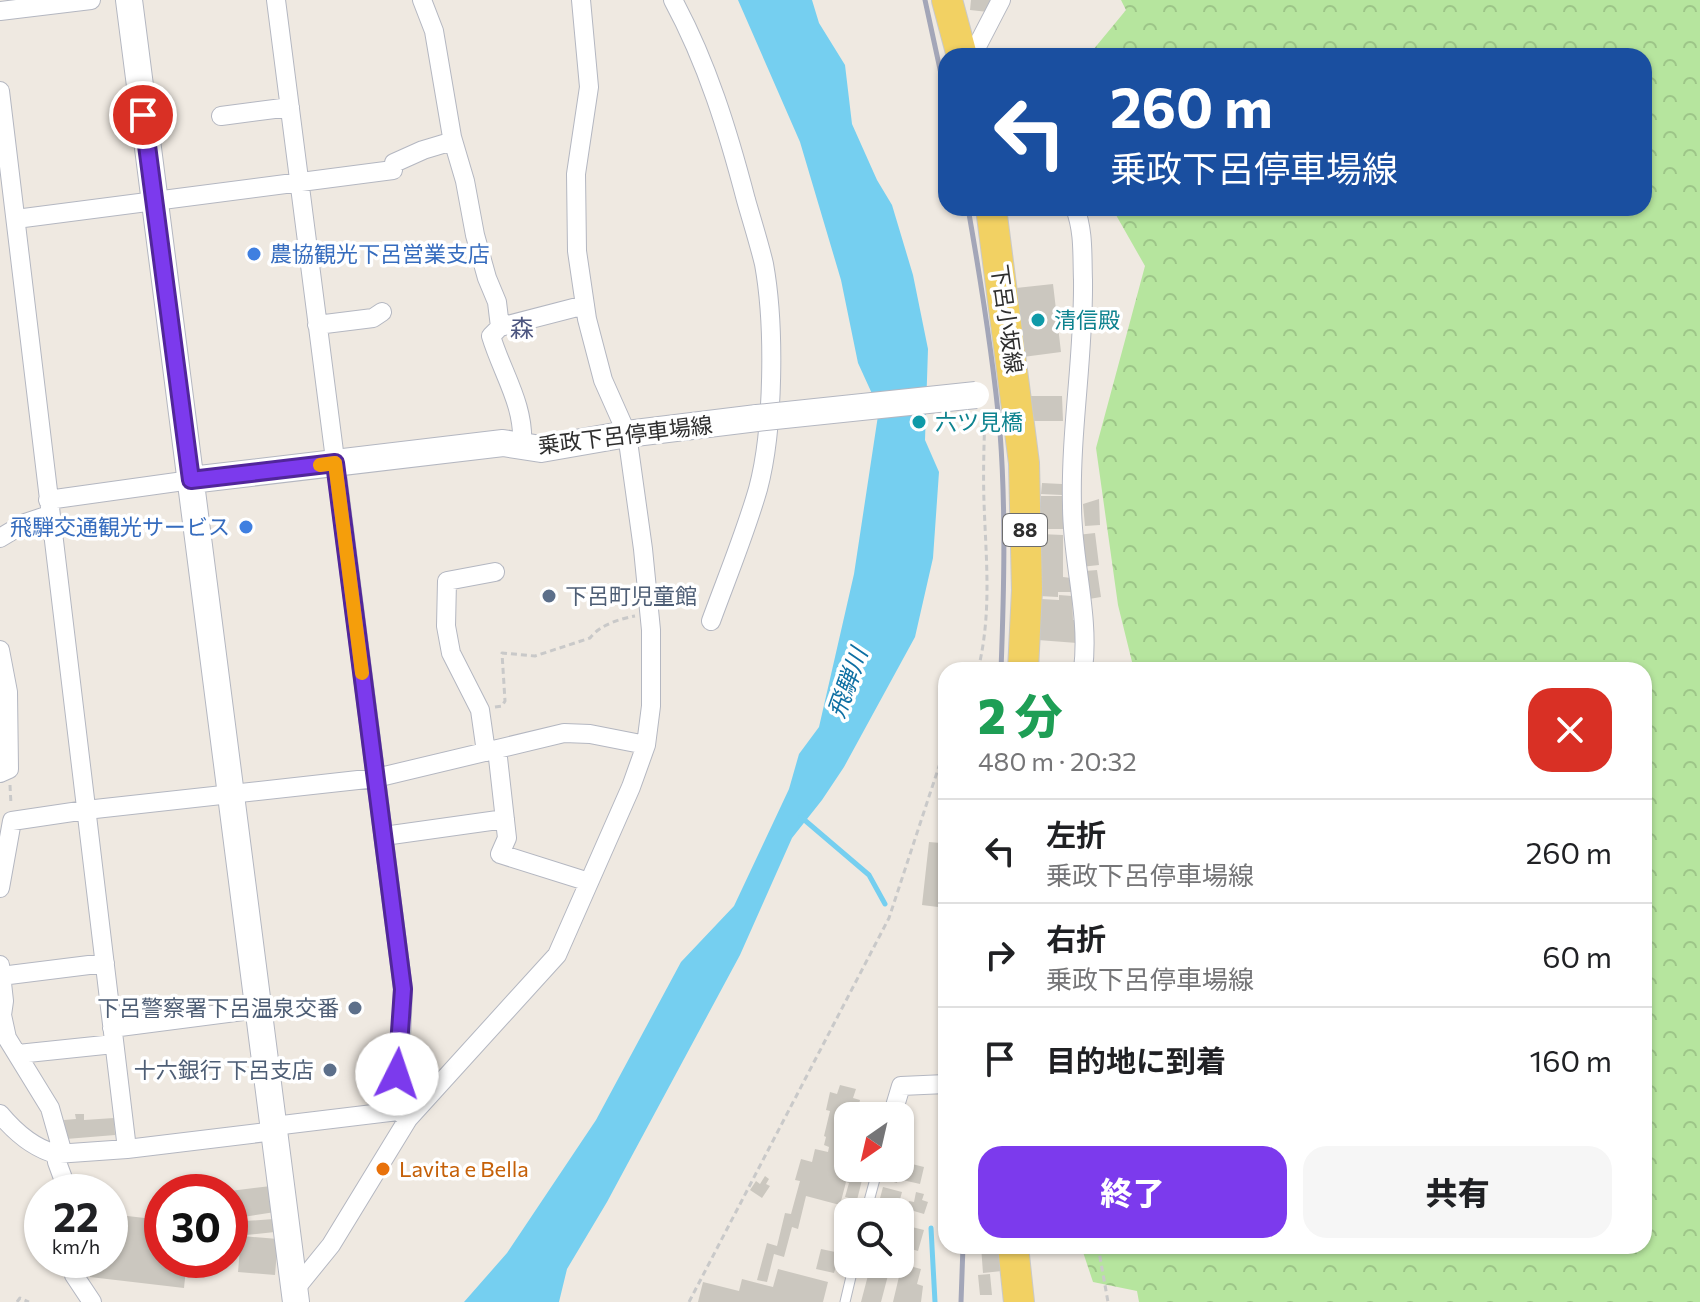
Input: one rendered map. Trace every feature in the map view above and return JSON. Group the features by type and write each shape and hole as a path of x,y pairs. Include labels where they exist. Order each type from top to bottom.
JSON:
{"main road":[{"path":"129,0 274,1128 292,1298"},
{"path":"947,0 960,48"},
{"name":"下呂小坂線","path":"992,216 1024,463 1026,574 1023,662"},
{"name":"乗政下呂停車場線","path":"191,480 503,443 541,449 627,434 757,418 1016,391"},
{"path":"1014,1254 1019,1302"}],"street":[{"path":"1,7 91,0"},
{"path":"276,0 403,989 403,1115"},
{"path":"422,0 434,31 453,141 479,249 497,302 500,327"},
{"path":"292,1298 331,1245 403,1115 551,964 631,787 646,745 651,706 650,613 627,434 603,380 585,305 577,251 576,174 589,87 581,0"},
{"path":"673,0 707,73 732,145 764,266 769,323 771,386 761,474 711,621"},
{"path":"976,48 1001,0"},
{"path":"0,91 10,217 127,1149"},
{"path":"221,116 290,107"},
{"path":"10,217 393,170 394,163 453,141"},
{"path":"1078,216 1082,226 1083,301 1071,503 1086,624 1084,662"},
{"path":"522,446 523,432 517,400 491,336 500,327 585,305"},
{"path":"317,325 373,318 382,312"},
{"path":"0,538 48,507 191,480"},
{"path":"495,572 447,581 446,626 451,653 480,710 491,751 507,838 500,854 589,882"},
{"path":"0,650 8,692 4,771"},
{"path":"0,888 12,821 376,778 564,733 590,734 646,745"},
{"path":"384,836 505,819"},
{"path":"61,1174 50,1108 7,1038 2,1015 1,970 105,963"},
{"path":"18,1054 259,1009"},
{"path":"896,1102 901,1086 938,1084"},
{"path":"0,1114 15,1133 48,1152 60,1154 127,1149 274,1128 403,1115"},
{"path":"76,1278 92,1302"}],"lane":[{"path":"845,1302 851,1278"}],"path":[{"path":"979,662 988,614 980,395"},
{"path":"480,710 502,706 505,701 502,653 535,656 554,651 559,646 590,638 593,633 619,619 650,613"},
{"path":"689,1302 889,918 938,769"},
{"path":"4,771 12,821"},
{"path":"1099,1254 1108,1302"},
{"path":"17,1302 20,1298 29,1302"}],"green space":[{"path":"1121,0 1700,0 1700,1302 1139,1302 1137,1291 1093,1282 1084,1254 1652,1254 1652,662 1132,662 1118,605 1096,448 1145,266 1117,216 1652,216 1652,48 1095,48 1126,10"}],"water":[{"name":"飛騨川","path":"738,0 812,0 819,23 845,65 852,124 892,205 913,275 928,349 925,440 939,472 933,558 915,637 844,767 792,838 740,955 607,1202 567,1269 559,1302 464,1302 507,1253 596,1120 681,962 734,906 789,789 799,754 819,727 854,574 879,409 858,363 841,280 800,142"}],"building":[{"path":"971,0 990,0 988,12 970,10"},
{"name":"清信殿","path":"1053,284 1061,352 1023,357 1015,288"},
{"path":"1031,396 1062,396 1063,421 1032,421"},
{"path":"1042,483 1062,484 1062,495 1041,494"},
{"path":"1041,496 1064,496 1063,529 1040,529"},
{"path":"1099,499 1100,525 1085,526 1083,504"},
{"path":"1095,533 1099,565 1081,567 1077,535"},
{"path":"1040,534 1063,535 1063,577 1071,578 1071,592 1058,592 1058,597 1039,596"},
{"path":"1097,570 1101,597 1089,599 1085,571"},
{"path":"1059,595 1072,596 1073,620 1079,620 1077,643 1038,640 1041,599 1059,600"},
{"path":"929,842 938,843 938,907 922,905"},
{"path":"840,1085 856,1089 853,1098 860,1100 834,1102 834,1182 846,1182 842,1198 834,1198 834,1203 806,1196 798,1229 792,1227 784,1257 774,1254 767,1282 757,1280 767,1243 777,1246 785,1213 791,1214 800,1181 795,1180 801,1159 812,1162 815,1149 828,1152 824,1136 830,1111 826,1110 830,1092 837,1094"},
{"path":"75,1114 84,1114 84,1120 114,1118 115,1135 66,1139 64,1120 76,1119"},
{"path":"914,1164 924,1167 920,1184 911,1182 914,1182"},
{"path":"765,1176 769,1179 766,1184 770,1186 762,1198 750,1190 756,1181 760,1184"},
{"path":"846,1182 862,1182 858,1198 845,1197 849,1183"},
{"path":"271,1186 275,1212 248,1216 248,1189"},
{"path":"883,1187 902,1192 900,1198 880,1198"},
{"path":"916,1192 924,1194 922,1200 928,1202 924,1214 914,1211"},
{"path":"128,1216 144,1218 144,1278 185,1278 184,1288 99,1278 128,1278"},
{"path":"274,1219 275,1232 248,1235 248,1221"},
{"path":"914,1228 924,1230 918,1251 914,1250"},
{"path":"248,1237 278,1239 275,1275 248,1273"},
{"path":"821,1249 834,1252 834,1273 816,1269"},
{"path":"982,1254 1001,1254 1002,1271 983,1273"},
{"path":"914,1267 921,1269 917,1284 923,1286 921,1302 893,1302 899,1278 914,1278"},
{"path":"778,1269 828,1282 823,1302 698,1302 703,1282 739,1291 742,1279 773,1287"},
{"path":"990,1274 992,1295 980,1295 978,1275"},
{"path":"867,1278 887,1278 881,1302 861,1302"}],"waterway":[{"path":"801,817 869,875 885,904"},
{"path":"931,1228 935,1302"}],"railway":[{"path":"925,0 938,60"},
{"path":"969,216 1000,432 1004,551 1001,662"},
{"path":"961,1302 963,1254"}],"slow traffic":[{"path":"320,465 335,463 362,673"}],"place":[{"name":"農協観光下呂営業支店","path":"254,254"},
{"name":"清信殿","path":"1038,320"},
{"name":"六ツ見橋","path":"919,422"},
{"name":"飛騨交通観光サービス","path":"246,527"},
{"name":"下呂町児童館","path":"549,596"},
{"name":"下呂警察署下呂温泉交番","path":"355,1008"},
{"name":"十六銀行 下呂支店","path":"330,1070"},
{"name":"Lavita e Bella","path":"383,1169"}],"district":[{"name":"森","path":"522,329"}],"route":[{"path":"143,115 191,480 335,463 403,989 397,1074"}]}
